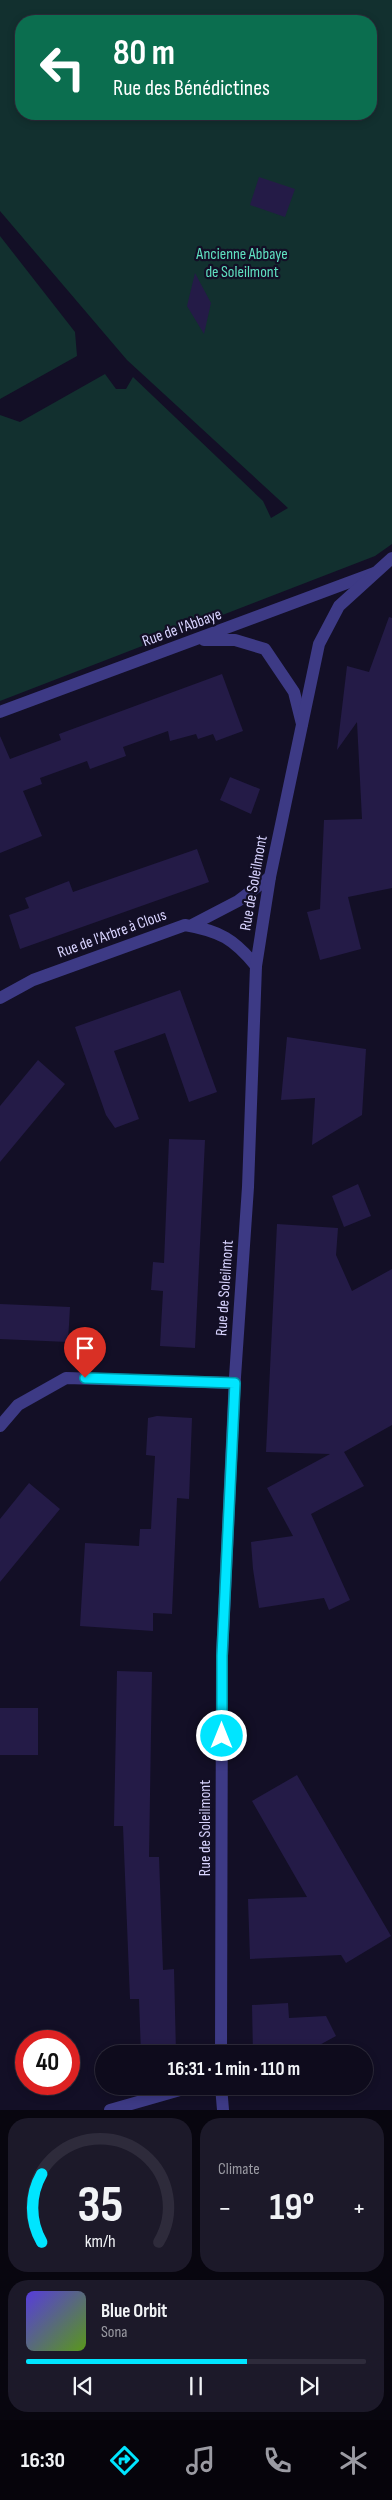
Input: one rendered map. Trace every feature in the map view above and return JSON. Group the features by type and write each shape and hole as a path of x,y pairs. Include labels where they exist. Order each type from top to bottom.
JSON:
{"street":[{"name":"Rue de Soleilmont","path":"221,2045 222,1656 235,1383 248,1187 256,966 270,877 320,644 339,606 392,558"},
{"name":"Rue de l'Abbaye","path":"0,712 374,573"},
{"path":"194,640 235,640 265,649 294,692 302,724"},
{"path":"190,926 238,901 270,877"},
{"name":"Rue de l'Arbre à Clous","path":"0,998 33,980 185,925 209,930 239,945 256,966"},
{"path":"0,1426 18,1405 66,1378 235,1383"},
{"path":"110,2110 162,2095"},
{"path":"222,2095 223,2110"}],"green space":[{"name":"Ancienne Abbaye de Soleilmont","path":"0,0 392,0 392,544 375,556 0,701 0,415 20,422 105,374 116,389 126,389 133,377 263,501 271,518 288,508 127,360 0,211"},
{"path":"0,236 75,332 77,356 0,399"}],"building":[{"path":"259,177 295,189 285,217 250,205"},
{"path":"195,273 211,303 204,334 187,306"},
{"path":"389,617 392,618 392,888 348,897 361,949 320,960 307,912 320,909 324,820 362,819 357,722 337,750 347,666 369,672"},
{"path":"222,674 243,731 216,741 213,734 198,739 196,734 170,741 168,731 123,747 126,756 90,769 87,761 40,778 42,784 23,791 42,836 0,853 0,736 10,759 61,740 59,734"},
{"path":"230,777 260,789 251,814 220,800"},
{"path":"197,849 209,882 20,949 9,915 29,908 25,898 69,881 73,892"},
{"path":"180,990 217,1092 189,1102 165,1033 114,1051 139,1119 115,1128 106,1115 75,1027"},
{"path":"287,1037 366,1049 362,1115 312,1145 315,1098 281,1100"},
{"path":"38,1060 65,1084 0,1162 0,1106"},
{"path":"169,1139 205,1140 195,1348 160,1346 163,1291 151,1290 153,1262 164,1263"},
{"path":"358,1184 371,1216 344,1227 332,1196"},
{"path":"277,1224 338,1228 336,1255 352,1291 392,1269 392,1425 344,1452 364,1486 311,1514 350,1600 329,1610 324,1598 259,1608 253,1569 251,1542 293,1536 267,1488 330,1454 266,1452"},
{"path":"0,1304 70,1307 68,1342 0,1339"},
{"path":"157,1416 192,1418 189,1499 177,1498 172,1614 153,1613 153,1631 80,1626 85,1543 139,1546 140,1529 151,1529 155,1456 146,1455 148,1418"},
{"path":"29,1483 60,1509 0,1582 0,1519"},
{"path":"117,1671 152,1672 149,1857 159,1857 163,1970 174,1969 176,2045 141,2045 139,1999 130,1999 123,1826 114,1826"},
{"path":"0,1708 38,1708 38,1755 0,1755"},
{"path":"297,1775 391,1936 346,1963 341,1955 250,1959 248,1899 307,1897 252,1801"},
{"path":"288,2003 289,2018 326,2016 336,2036 320,2045 253,2045 252,2005"}],"route":[{"path":"85,1378 235,1383 222,1656 222,1736"}]}
